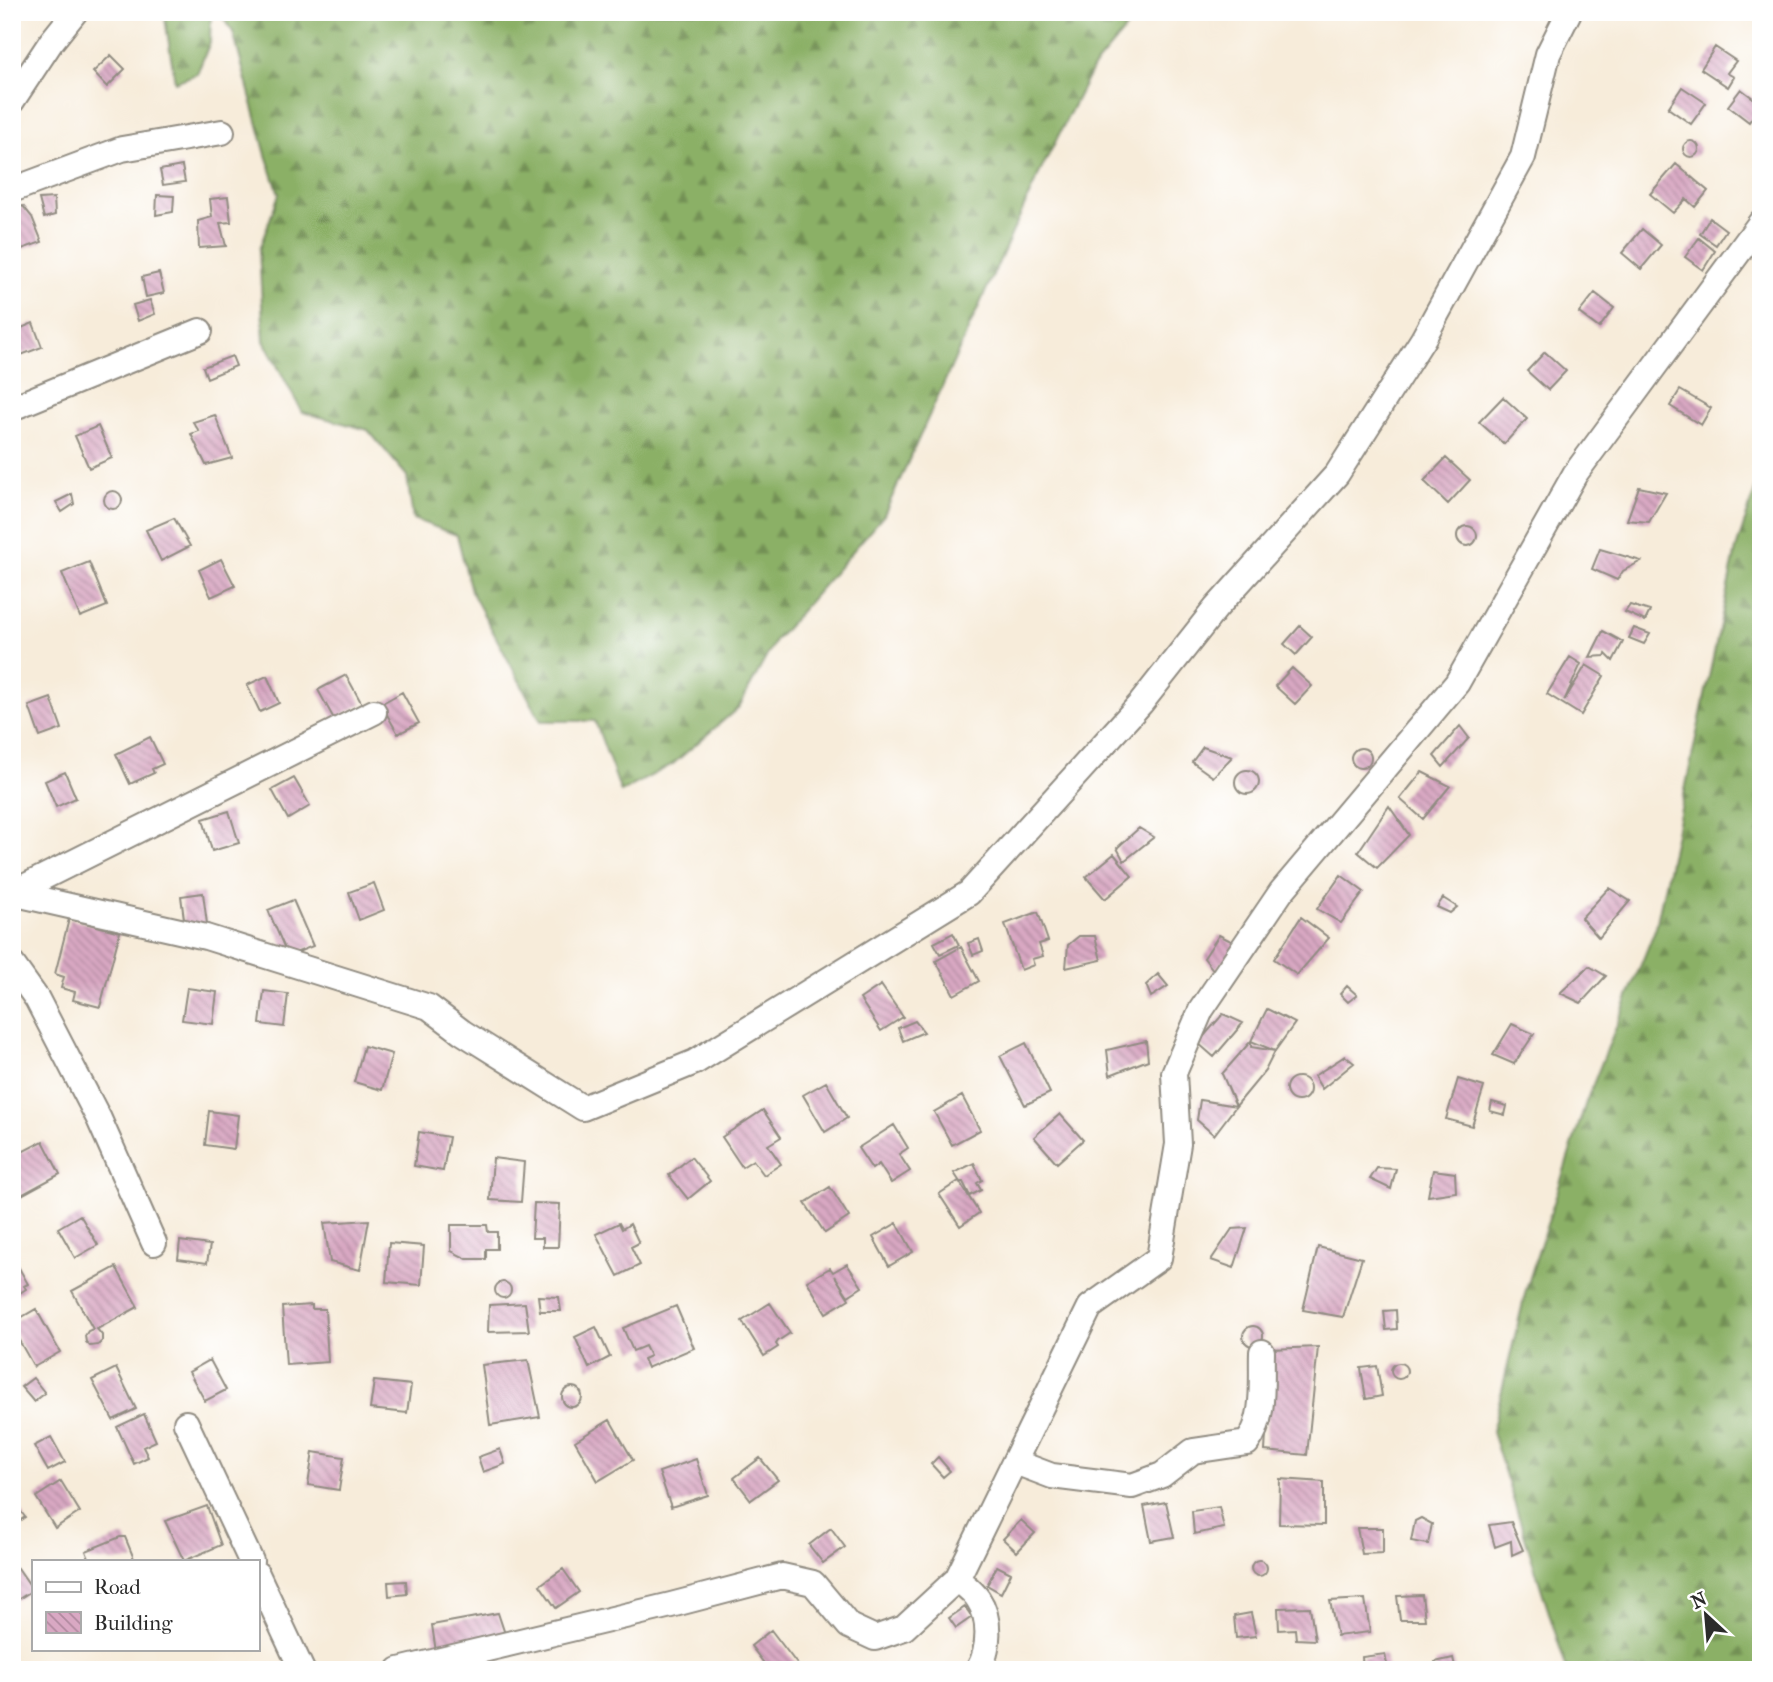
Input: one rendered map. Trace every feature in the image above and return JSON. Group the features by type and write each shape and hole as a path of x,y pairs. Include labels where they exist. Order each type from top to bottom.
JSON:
{"street":[{"path":"12,101 51,42 75,12"},
{"path":"12,893 206,937 429,1007 461,1032 583,1108 695,1062 969,893 1141,703 1216,608 1337,474 1423,338 1523,157 1548,54 1569,12"},
{"path":"12,190 122,149 222,132"},
{"path":"399,1670 782,1576 813,1583 849,1626 875,1638 904,1628 957,1579 1090,1307 1159,1258 1178,1144 1174,1073 1201,1010 1281,892 1457,683 1575,474 1761,222"},
{"path":"12,408 200,331"},
{"path":"12,893 374,712"},
{"path":"12,964 37,999 99,1119 154,1243"},
{"path":"1015,1462 1052,1476 1132,1486 1162,1475 1194,1451 1247,1443 1254,1434 1259,1418 1262,1352"},
{"path":"187,1423 251,1560"},
{"path":"997,1500 1026,1484 1052,1476"},
{"path":"259,1578 302,1670"},
{"path":"957,1579 978,1599 989,1626 982,1664 978,1670"}],"green space":[{"path":"164,12 211,12 210,42 197,74 175,82"},
{"path":"219,12 1140,12 1092,69 1038,176 884,515 775,641 739,707 673,764 621,792 595,721 541,721 471,591 457,535 413,519 407,476 368,430 302,412 264,341 259,250 279,194 233,32"},
{"path":"1761,472 1761,1670 1567,1670 1492,1432 1526,1290 1586,1102 1656,927 1736,549"}],"building":[{"path":"1715,47 1736,61 1727,73 1734,77 1728,87 1701,69"},
{"path":"111,55 125,69 107,87 93,72"},
{"path":"1682,87 1706,103 1691,124 1668,108"},
{"path":"1741,89 1761,104 1749,122 1728,106"},
{"path":"1691,141 1697,143 1697,155 1691,157 1685,155 1683,149 1685,143"},
{"path":"1676,164 1708,191 1695,207 1686,199 1673,213 1650,194"},
{"path":"182,166 185,182 163,185 160,170"},
{"path":"157,195 174,196 173,212 156,215"},
{"path":"228,197 231,222 220,223 226,246 199,248 198,221 212,217 210,199"},
{"path":"54,198 55,215 44,218 39,199"},
{"path":"23,206 32,217 42,242 19,250 12,229 12,211"},
{"path":"1710,218 1726,230 1716,245 1700,234"},
{"path":"1642,229 1661,245 1641,269 1622,253"},
{"path":"1699,238 1715,251 1703,270 1685,257"},
{"path":"159,273 164,293 146,297 142,277"},
{"path":"1595,293 1614,308 1599,328 1579,313"},
{"path":"150,300 155,314 138,321 133,305"},
{"path":"33,323 42,347 16,357 12,347 12,332"},
{"path":"1545,352 1566,371 1548,390 1527,371"},
{"path":"232,356 236,366 207,378 203,367"},
{"path":"1680,390 1711,408 1701,425 1670,406"},
{"path":"1503,397 1527,419 1504,444 1479,422"},
{"path":"215,415 232,458 206,465 191,434 199,431 193,422"},
{"path":"98,426 112,458 89,468 75,436"},
{"path":"1446,458 1470,480 1448,504 1424,481"},
{"path":"1639,487 1666,493 1649,522 1627,520"},
{"path":"113,491 119,494 122,500 119,506 113,509 107,506 104,500 107,494"},
{"path":"72,494 74,504 62,512 56,502"},
{"path":"174,518 190,546 161,561 146,530"},
{"path":"1467,526 1474,529 1477,536 1474,543 1467,546 1460,543 1457,536 1460,529"},
{"path":"1600,549 1641,561 1623,571 1617,580 1592,569"},
{"path":"221,559 235,586 211,597 199,570"},
{"path":"89,562 107,606 80,617 62,573"},
{"path":"1630,605 1650,611 1645,621 1625,612"},
{"path":"1300,626 1312,637 1296,655 1284,644"},
{"path":"1634,628 1650,634 1644,644 1629,638"},
{"path":"1603,631 1623,642 1613,661 1606,654 1590,657"},
{"path":"1570,657 1581,664 1564,701 1586,665 1604,676 1581,715 1547,694"},
{"path":"1292,668 1312,686 1295,704 1275,686"},
{"path":"346,675 362,704 334,719 318,690"},
{"path":"267,676 279,703 260,712 247,685"},
{"path":"402,692 419,723 398,734 381,704"},
{"path":"51,698 62,729 40,737 29,706"},
{"path":"1460,726 1469,738 1443,767 1434,756"},
{"path":"150,737 163,764 152,769 154,773 130,784 116,754"},
{"path":"1203,747 1232,757 1213,777 1192,762"},
{"path":"1361,748 1368,751 1371,758 1368,765 1361,768 1354,765 1351,758 1354,751"},
{"path":"1247,770 1255,774 1259,782 1255,790 1247,794 1239,790 1235,782 1239,774"},
{"path":"65,772 76,798 56,807 45,781"},
{"path":"1422,772 1450,786 1423,819 1400,799"},
{"path":"294,778 310,806 288,819 272,790"},
{"path":"1389,806 1409,835 1377,868 1358,852"},
{"path":"229,811 239,843 212,851 203,819"},
{"path":"1139,828 1154,837 1124,861 1117,848"},
{"path":"1114,854 1132,876 1105,899 1086,877"},
{"path":"1341,875 1364,892 1341,923 1317,909"},
{"path":"374,883 384,910 359,920 349,892"},
{"path":"1609,888 1630,901 1599,938 1581,918"},
{"path":"203,893 207,924 185,927 181,896"},
{"path":"1443,898 1457,907 1450,913 1437,907"},
{"path":"293,900 313,946 288,956 268,910"},
{"path":"1038,912 1048,941 1039,944 1043,956 1032,959 1034,965 1021,970 1005,924"},
{"path":"1301,917 1329,938 1297,975 1274,959"},
{"path":"69,919 120,932 100,1007 73,1000 75,992 61,988 64,977 55,974"},
{"path":"953,933 959,945 940,954 934,943"},
{"path":"1219,935 1239,945 1214,971 1204,958"},
{"path":"1079,936 1095,936 1101,960 1066,968 1068,945"},
{"path":"979,939 983,951 973,955 968,943"},
{"path":"961,947 979,981 954,995 936,961"},
{"path":"1589,966 1606,976 1581,1003 1560,993"},
{"path":"1158,974 1168,986 1151,997 1146,985"},
{"path":"881,985 903,1017 881,1031 860,999"},
{"path":"1347,986 1357,995 1348,1002 1340,994"},
{"path":"187,988 217,992 213,1024 182,1020"},
{"path":"264,991 288,994 284,1027 260,1024"},
{"path":"1267,1009 1295,1023 1275,1051 1251,1041"},
{"path":"1223,1014 1243,1023 1214,1057 1198,1043"},
{"path":"915,1021 924,1032 903,1041 898,1028"},
{"path":"1512,1024 1534,1034 1514,1064 1493,1055"},
{"path":"1146,1041 1148,1060 1110,1075 1107,1050"},
{"path":"1251,1041 1251,1047 1275,1051 1265,1071 1236,1106 1222,1074"},
{"path":"1026,1043 1050,1093 1025,1105 1000,1056"},
{"path":"364,1046 392,1054 382,1090 354,1082"},
{"path":"1345,1056 1354,1063 1322,1089 1314,1076"},
{"path":"1298,1077 1306,1081 1310,1089 1306,1097 1298,1101 1290,1097 1286,1089 1290,1081"},
{"path":"1458,1079 1484,1087 1472,1126 1446,1119"},
{"path":"826,1082 847,1118 825,1132 803,1095"},
{"path":"962,1096 980,1130 952,1145 934,1112"},
{"path":"1200,1100 1236,1106 1214,1135 1197,1120"},
{"path":"1492,1102 1507,1106 1505,1115 1490,1111"},
{"path":"763,1110 781,1137 768,1145 781,1164 764,1175 753,1160 742,1167 722,1137"},
{"path":"209,1111 238,1115 234,1149 205,1145"},
{"path":"1060,1114 1083,1140 1057,1163 1034,1137"},
{"path":"894,1125 908,1148 899,1154 910,1171 891,1183 879,1164 872,1169 858,1148"},
{"path":"419,1132 449,1137 443,1171 414,1166"},
{"path":"43,1141 60,1174 14,1199 12,1157"},
{"path":"691,1157 710,1181 688,1199 669,1175"},
{"path":"493,1158 524,1162 521,1202 490,1200"},
{"path":"974,1163 982,1180 977,1183 981,1190 970,1196 963,1182 960,1182 954,1173"},
{"path":"1377,1168 1396,1169 1391,1189 1370,1179"},
{"path":"1433,1170 1455,1173 1456,1192 1428,1196"},
{"path":"959,1181 979,1213 960,1226 939,1194"},
{"path":"830,1187 849,1217 825,1233 805,1203"},
{"path":"534,1203 560,1204 558,1247 543,1247 543,1238 532,1238"},
{"path":"80,1215 98,1245 75,1258 58,1228"},
{"path":"369,1220 360,1270 330,1262 324,1223"},
{"path":"619,1223 622,1229 630,1224 639,1243 631,1247 640,1265 618,1276 596,1234"},
{"path":"897,1223 913,1252 889,1266 873,1237"},
{"path":"451,1225 487,1225 488,1232 497,1232 497,1249 486,1249 486,1259 467,1259 451,1251"},
{"path":"1247,1228 1234,1268 1211,1260 1232,1229"},
{"path":"180,1241 210,1245 207,1263 178,1259"},
{"path":"389,1243 424,1246 421,1285 386,1282"},
{"path":"1318,1247 1362,1258 1343,1317 1303,1310"},
{"path":"14,1259 28,1284 24,1286 26,1289 12,1298 12,1260"},
{"path":"847,1264 862,1287 848,1296 835,1276 849,1299 826,1313 807,1281 830,1268 833,1272"},
{"path":"116,1267 138,1307 97,1329 102,1335 102,1341 98,1345 90,1346 85,1336 93,1329 72,1291"},
{"path":"500,1282 506,1282 511,1290 509,1296 500,1298 495,1293 495,1287"},
{"path":"538,1296 559,1297 561,1311 540,1311"},
{"path":"525,1303 529,1331 488,1332 489,1305"},
{"path":"770,1303 790,1333 778,1341 778,1347 764,1356 742,1321"},
{"path":"312,1305 312,1309 325,1309 328,1362 286,1365 282,1307"},
{"path":"676,1306 694,1348 647,1368 643,1359 650,1356 645,1346 633,1351 623,1328"},
{"path":"36,1309 60,1352 34,1367 12,1328 12,1323"},
{"path":"1396,1310 1397,1329 1386,1330 1384,1311"},
{"path":"1253,1326 1260,1329 1263,1336 1260,1343 1253,1346 1246,1343 1243,1336 1246,1329"},
{"path":"596,1327 610,1357 589,1368 575,1337"},
{"path":"1318,1347 1307,1455 1265,1451 1271,1349"},
{"path":"210,1360 226,1390 205,1401 189,1372"},
{"path":"528,1360 540,1417 490,1425 482,1365"},
{"path":"1396,1363 1402,1363 1407,1371 1405,1377 1396,1379 1391,1374 1391,1368"},
{"path":"1377,1366 1382,1396 1366,1399 1361,1368"},
{"path":"116,1368 136,1409 113,1420 92,1380"},
{"path":"33,1378 45,1393 34,1402 21,1387"},
{"path":"374,1381 411,1385 407,1413 370,1409"},
{"path":"572,1387 579,1390 582,1397 579,1404 572,1407 565,1404 562,1397 565,1390"},
{"path":"144,1414 156,1441 143,1447 148,1457 134,1464 117,1427"},
{"path":"610,1420 633,1460 598,1481 575,1441"},
{"path":"51,1437 65,1462 48,1471 34,1446"},
{"path":"500,1449 505,1464 483,1472 478,1457"},
{"path":"313,1452 344,1457 339,1490 308,1485"},
{"path":"938,1457 950,1471 943,1477 931,1464"},
{"path":"760,1458 778,1480 751,1500 734,1478"},
{"path":"696,1459 708,1495 671,1507 659,1472"},
{"path":"1280,1479 1324,1482 1324,1525 1279,1524"},
{"path":"61,1481 80,1512 55,1528 36,1497"},
{"path":"12,1500 25,1517 12,1526"},
{"path":"1166,1502 1174,1537 1151,1541 1144,1506"},
{"path":"207,1506 221,1545 184,1560 165,1521"},
{"path":"1219,1507 1224,1528 1194,1534 1192,1511"},
{"path":"1421,1518 1432,1524 1428,1544 1411,1541 1415,1521"},
{"path":"1021,1520 1035,1533 1017,1552 1003,1539"},
{"path":"1511,1522 1523,1550 1512,1555 1511,1541 1495,1547 1489,1525"},
{"path":"831,1528 845,1547 823,1563 809,1545"},
{"path":"1357,1528 1383,1528 1383,1553 1362,1554"},
{"path":"125,1537 135,1560 90,1560 86,1551"},
{"path":"1256,1560 1262,1560 1267,1568 1265,1574 1256,1576 1251,1571 1251,1565"},
{"path":"997,1566 1011,1573 1001,1593 987,1585"},
{"path":"18,1568 32,1589 17,1600 12,1592 12,1572"},
{"path":"563,1569 579,1592 556,1608 540,1585"},
{"path":"406,1581 407,1594 389,1596 388,1582"},
{"path":"1422,1595 1425,1620 1400,1620 1397,1596"},
{"path":"1365,1599 1370,1632 1337,1636 1330,1601"},
{"path":"965,1607 972,1617 956,1628 949,1618"},
{"path":"1310,1607 1315,1640 1296,1639 1295,1629 1279,1630 1278,1608"},
{"path":"498,1613 506,1637 436,1652 432,1625"},
{"path":"1251,1613 1256,1636 1236,1638 1234,1616"},
{"path":"771,1630 800,1668 769,1670 751,1646"},
{"path":"1385,1654 1388,1670 1363,1670 1362,1657"},
{"path":"1453,1658 1456,1670 1436,1670 1435,1662"}]}
